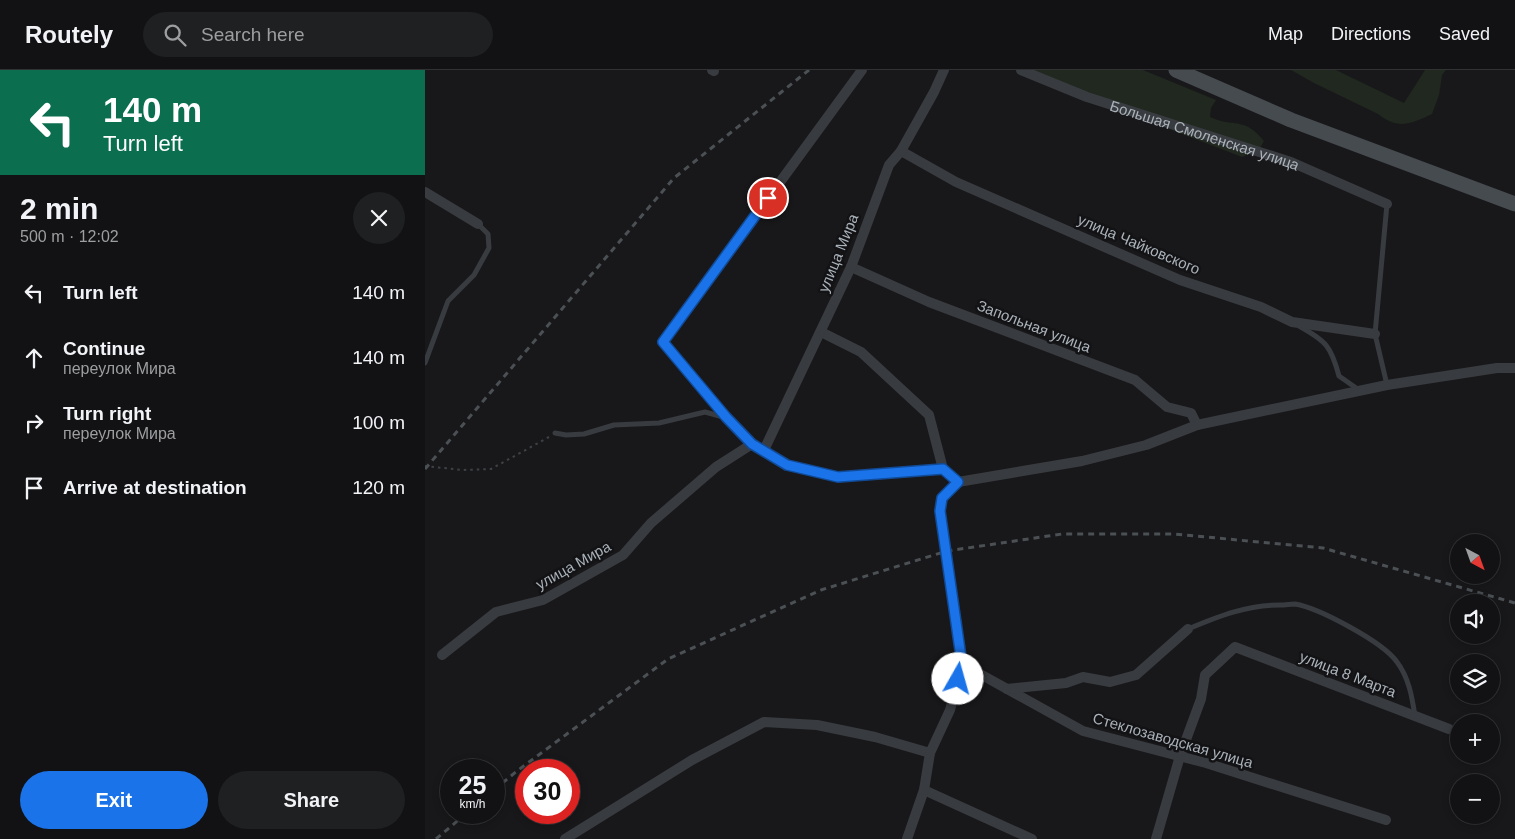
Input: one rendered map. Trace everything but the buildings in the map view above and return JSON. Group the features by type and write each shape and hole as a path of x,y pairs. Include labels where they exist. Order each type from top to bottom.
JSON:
{"main road":[{"path":"1176,70 1291,120 1515,204"}],"street":[{"path":"862,70 663,342 726,417 752,444 787,465 838,477 943,469"},
{"name":"улица Мира","path":"764,450 851,267 889,165 901,150 935,92 944,70"},
{"name":"Большая Смоленская улица","path":"1021,70 1087,97 1291,162 1387,204"},
{"name":"улица Чайковского","path":"901,150 956,182 1180,280 1261,307 1292,322 1375,334"},
{"path":"425,192 478,224"},
{"name":"Запольная улица","path":"851,267 929,302 1135,380 1167,407 1191,413 1197,425"},
{"path":"821,332 861,352 929,415 943,469 958,482"},
{"path":"907,839 924,790 930,753 950,710 962,664 940,511 942,498 958,482 1082,461 1146,445 1197,425 1361,390 1497,368 1515,368"},
{"name":"улица Мира","path":"442,655 496,612 543,600 623,555 651,523 716,467 752,444"},
{"path":"1007,690 1066,683 1083,677 1109,682 1136,675 1188,629"},
{"name":"улица 8 Марта","path":"1180,756 1201,698 1205,675 1235,647 1449,729"},
{"name":"Стеклозаводская улица","path":"962,664 1083,730 1180,756 1386,820"},
{"path":"565,839 692,760 764,722 817,725 875,737 930,753"},
{"path":"1156,839 1180,756"},
{"path":"924,790 1031,839"}],"lane":[{"path":"1387,204 1375,334 1387,385"},
{"path":"425,363 448,301 474,275 489,248 488,234 478,224"},
{"path":"1292,322 1317,336 1333,353 1339,376 1361,390"},
{"path":"555,433 566,435 584,434 614,425 659,423 705,412 726,417"},
{"path":"1188,629 1224,614 1261,605 1295,604 1334,618 1390,653 1398,663 1411,689 1415,716"}],"path":[{"path":"425,466 462,470 491,469 555,433"}],"shaded area":[{"path":"1032,70 1143,70 1216,100 1211,108 1210,117 1251,128 1264,141 1259,150 1242,157 1133,115"},
{"path":"1291,70 1336,70 1404,103 1425,70 1446,70 1442,75 1439,95 1432,114 1411,123 1398,124"}],"railway":[{"path":"425,469 674,178 809,70"},
{"path":"505,781 668,659 821,590 947,551 1062,534 1174,534 1323,548 1515,603"},
{"path":"436,839 454,824"}],"route":[{"path":"768,198 663,342 726,417 752,444 787,465 838,477 943,469 958,482 942,498 940,511 962,664 958,679"}]}
